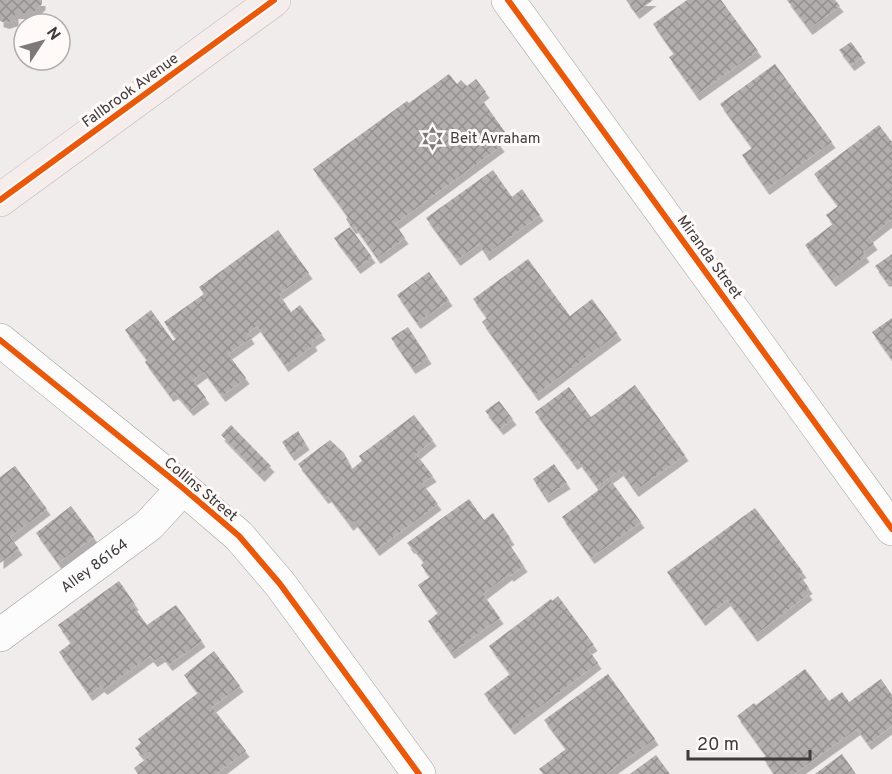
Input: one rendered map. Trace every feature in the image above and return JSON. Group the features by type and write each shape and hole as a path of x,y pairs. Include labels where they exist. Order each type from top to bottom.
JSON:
{"main road":[{"name":"Fallbrook Avenue","path":"0,200 274,0"}],"street":[{"name":"Miranda Street","path":"508,0 892,529"},
{"name":"Collins Street","path":"0,340 183,488 239,537 280,584 419,774"},
{"name":"Alley 86164","path":"0,634 149,525 183,488"}],"building":[{"path":"0,0 42,0 42,4 34,12 12,12 12,21 6,23 0,21"},
{"path":"626,0 653,0 636,13"},
{"path":"687,0 721,0 758,51 696,95 669,57 674,54 653,24"},
{"path":"787,0 835,0 840,6 809,29"},
{"path":"851,42 862,57 851,65 839,50"},
{"path":"775,64 832,142 766,189 742,155 752,148 720,104"},
{"path":"449,74 457,84 461,80 467,86 476,79 486,92 480,97 505,132 496,139 501,146 395,224 405,238 377,258 355,227 352,228 346,219 348,217 313,169 407,101 409,103"},
{"path":"879,125 892,142 892,219 869,237 874,244 863,252 866,256 832,281 805,245 833,224 826,215 838,206 814,174"},
{"path":"493,170 512,197 522,189 540,215 486,255 479,244 457,260 426,218"},
{"path":"350,227 372,257 357,268 334,238"},
{"path":"278,230 309,273 279,294 291,312 300,305 322,334 312,341 314,345 285,366 257,326 248,333 251,338 228,354 246,378 222,396 204,372 193,380 206,398 190,410 175,393 170,396 125,330 151,310 173,341 176,339 164,322 204,294 199,287"},
{"path":"892,254 892,285 888,280 886,281 875,266"},
{"path":"528,259 570,316 592,299 618,334 535,395 482,322 487,318 473,299"},
{"path":"429,272 449,300 417,323 397,295"},
{"path":"892,318 892,360 872,332"},
{"path":"408,327 428,358 412,368 391,338"},
{"path":"635,385 685,455 635,491 620,470 597,487 578,461 574,464 535,412 569,387 591,417"},
{"path":"499,401 513,419 500,429 485,411"},
{"path":"414,415 433,440 416,454 433,476 422,483 438,504 376,550 354,521 350,525 328,496 325,498 298,464 330,440 344,453 352,469 362,461 359,456"},
{"path":"231,425 271,466 261,476 221,435"},
{"path":"298,431 306,444 291,455 282,442"},
{"path":"554,464 567,483 545,497 533,479"},
{"path":"15,466 47,509 10,537 19,549 0,563 0,477"},
{"path":"611,481 641,522 591,558 562,517"},
{"path":"469,499 484,520 493,513 511,539 507,541 524,566 510,576 509,574 483,594 500,618 451,653 428,621 438,613 418,585 430,577 421,565 424,562 407,543"},
{"path":"71,506 94,537 58,563 36,533"},
{"path":"755,508 803,572 799,574 809,588 806,590 809,594 754,636 727,600 702,620 667,572"},
{"path":"119,581 147,625 176,605 202,641 169,665 162,656 154,661 150,656 104,689 101,686 89,695 59,652 71,643 58,625"},
{"path":"558,596 594,645 588,649 598,663 511,729 484,694 510,674 489,646"},
{"path":"214,651 240,686 212,707 246,751 216,774 138,774 134,768 151,755 148,752 142,756 135,748 141,743 138,739 198,693 184,675"},
{"path":"805,669 829,701 842,692 849,702 881,679 892,695 892,726 868,744 857,729 794,774 774,774 763,758 766,756 737,716"},
{"path":"608,674 655,739 606,774 543,774 539,769 566,749 544,720"},
{"path":"842,754 856,774 815,774"},
{"path":"656,755 670,774 630,774"}],"cycle path":[{"path":"0,200 274,0"},
{"path":"508,0 892,529"},
{"path":"0,340 239,536 280,584 419,774"}],"place":[{"name":"Beit Avraham","path":"432,138"}]}
